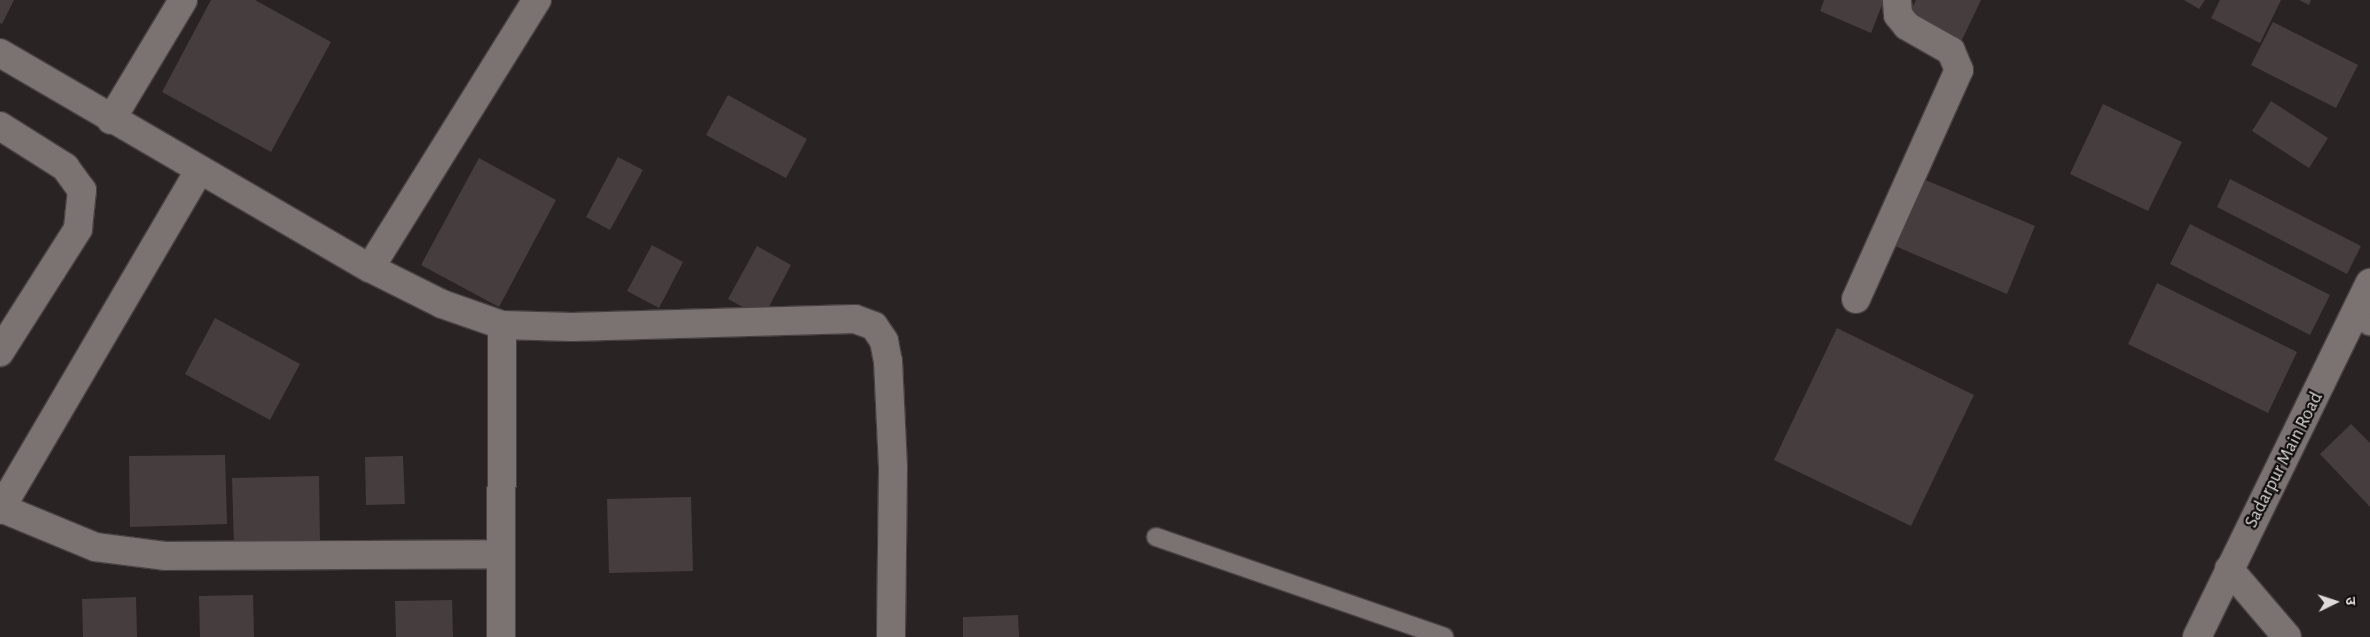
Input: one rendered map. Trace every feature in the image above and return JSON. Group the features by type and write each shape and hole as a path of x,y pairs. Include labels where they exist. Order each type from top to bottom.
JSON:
{"street":[{"path":"111,120 183,0"},
{"path":"370,268 537,0"},
{"path":"1856,299 1959,70 1951,51 1907,26 1898,15 1897,0"},
{"path":"0,53 111,120 370,268 442,304 502,325 572,327 855,319 874,326 884,341 888,361 893,469 891,637"},
{"path":"0,126 66,167 82,190 78,229 0,352"},
{"path":"199,171 1,509 95,547 166,556 500,554"},
{"name":"Sadarpur Main Road","path":"2197,637 2229,569 2364,315 2370,282"},
{"path":"500,637 502,325"},
{"path":"2229,569 2287,637"}],"lane":[{"path":"1156,537 1444,637"}],"building":[{"path":"0,0 14,0 2,24 0,23"},
{"path":"211,0 255,0 331,42 271,152 162,92"},
{"path":"1824,0 1884,0 1871,33 1820,11"},
{"path":"1916,0 1981,0 1960,44 1907,19"},
{"path":"2184,0 2205,0 2199,9"},
{"path":"2220,0 2281,0 2260,43 2211,18"},
{"path":"2299,0 2311,0 2309,5"},
{"path":"2273,22 2358,65 2336,108 2251,65"},
{"path":"728,95 807,139 786,178 706,135"},
{"path":"2271,101 2328,138 2309,168 2252,131"},
{"path":"2103,104 2182,142 2148,211 2070,174"},
{"path":"618,157 643,170 610,230 586,217"},
{"path":"479,158 556,200 499,307 421,265"},
{"path":"1916,176 2035,226 2007,294 1888,243"},
{"path":"2230,179 2361,246 2347,274 2217,207"},
{"path":"2190,224 2330,295 2310,335 2170,264"},
{"path":"652,245 683,262 659,308 627,291"},
{"path":"757,246 791,265 763,318 728,299"},
{"path":"2157,283 2297,352 2268,413 2128,344"},
{"path":"215,318 300,364 270,420 185,374"},
{"path":"1837,328 1974,395 1911,526 1774,460"},
{"path":"2351,424 2370,443 2370,507 2320,454"},
{"path":"225,455 227,524 130,527 129,456"},
{"path":"403,456 405,504 366,505 365,457"},
{"path":"319,476 320,544 234,546 232,478"},
{"path":"691,497 693,571 609,573 607,499"},
{"path":"253,595 254,637 200,637 199,596"},
{"path":"136,597 137,637 83,637 82,599"},
{"path":"452,600 453,637 396,637 395,601"},
{"path":"1018,615 1019,637 963,637 963,617"}]}
